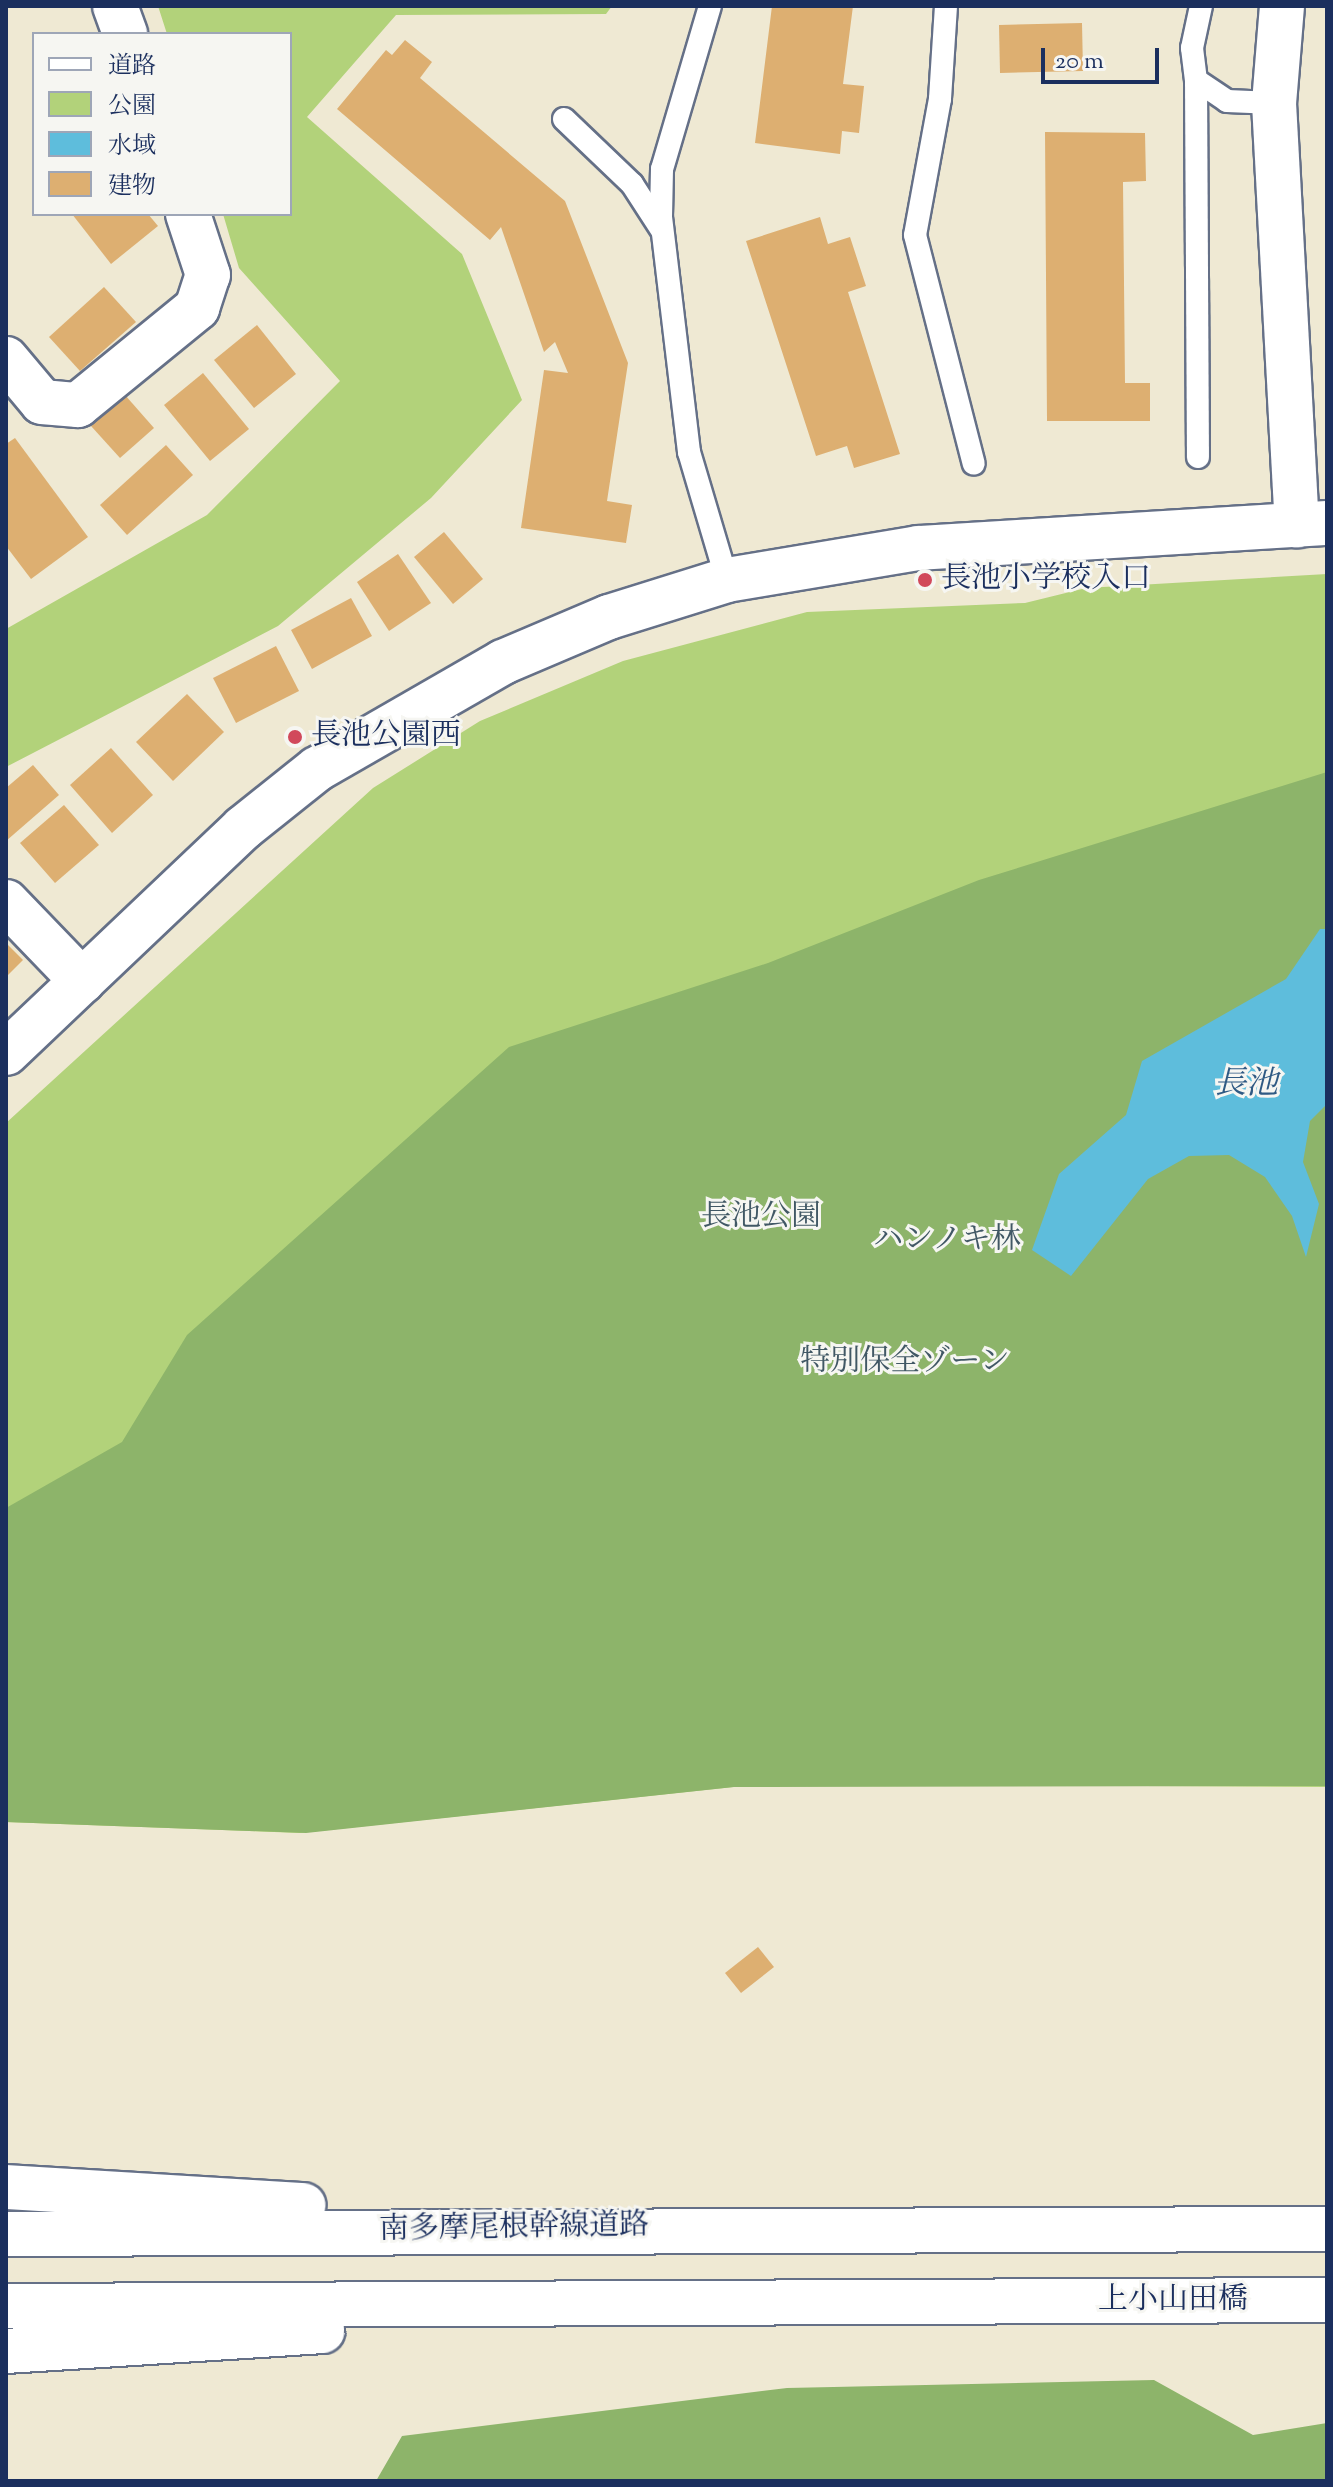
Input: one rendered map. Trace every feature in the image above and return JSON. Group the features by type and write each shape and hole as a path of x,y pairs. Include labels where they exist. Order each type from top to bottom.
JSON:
{"main road":[{"path":"115,6 124,32"},
{"path":"6,1053 243,828 401,716 609,617 727,580 918,548 1312,524 1274,103 1282,6"},
{"path":"6,359 42,402 78,405 197,308 208,275 189,216"},
{"path":"6,902 82,981"},
{"path":"6,2187 677,2227"},
{"name":"南多摩尾根幹線道路","path":"6,2234 677,2227 1327,2229"},
{"path":"6,2306 843,2299"},
{"path":"6,2351 843,2299"},
{"name":"上小山田橋","path":"843,2299 1327,2300"}],"lane":[{"path":"710,6 662,169 661,229 689,452 727,580"},
{"path":"946,6 940,99 915,235 974,464"},
{"path":"1198,457 1196,80 1192,48 1201,6"},
{"path":"1196,80 1227,101 1274,103"},
{"path":"564,119 632,184 661,229"}],"green space":[{"path":"158,6 612,6 606,14 396,15 307,117 462,254 522,400 431,498 278,626 6,767 6,629 207,515 340,381 239,268 224,216 292,216 292,32 166,32"},
{"name":"特別保全ゾーン","path":"1327,574 1327,1787 761,1784 300,1833 6,1822 6,1123 373,788 480,721 623,661 807,612 1025,603 1086,588"},
{"name":"特別保全ゾーン","path":"1327,772 1327,1786 734,1787 306,1833 6,1822 6,1508 122,1442 187,1335 509,1047 768,963 979,880"},
{"path":"1154,2380 1253,2435 1327,2423 1327,2481 376,2481 402,2436 787,2388"}],"water":[{"name":"長池","path":"1320,929 1327,929 1327,1104 1310,1121 1303,1162 1319,1204 1306,1257 1292,1216 1265,1177 1229,1155 1189,1156 1148,1179 1071,1276 1032,1250 1059,1174 1126,1115 1142,1061 1286,979"}],"building":[{"path":"772,6 853,6 843,84 864,86 859,133 842,131 840,154 755,143"},
{"path":"1082,23 1083,71 1000,73 999,25"},
{"path":"405,40 432,62 420,78 565,201 628,363 607,501 632,505 626,543 521,528 544,370 568,373 555,342 544,352 501,227 490,240 337,109 386,50 392,55"},
{"path":"1045,132 1145,133 1146,181 1123,182 1125,383 1150,383 1150,421 1047,421"},
{"path":"74,216 150,216 158,226 111,264"},
{"path":"820,217 828,244 850,237 866,286 848,292 900,454 854,468 847,446 816,456 746,241"},
{"path":"104,287 136,322 80,371 49,337"},
{"path":"257,325 296,374 254,408 214,360"},
{"path":"203,373 249,429 210,461 164,405"},
{"path":"125,395 154,428 120,458 91,426"},
{"path":"15,438 88,537 31,579 6,546 6,444"},
{"path":"166,445 193,475 127,535 100,505"},
{"path":"444,532 483,579 453,604 414,557"},
{"path":"398,554 431,603 389,631 357,582"},
{"path":"351,598 372,636 312,669 291,630"},
{"path":"276,646 299,691 236,723 213,678"},
{"path":"187,694 224,732 173,781 136,742"},
{"path":"111,748 153,795 112,833 70,785"},
{"path":"33,765 59,795 6,841 6,788"},
{"path":"64,805 99,845 55,883 20,843"},
{"path":"6,943 23,960 6,977"},
{"path":"758,1947 774,1967 741,1993 725,1973"}],"place":[{"name":"長池小学校入口","path":"925,580"},
{"name":"長池公園西","path":"295,737"}],"park label":[{"name":"長池公園","path":"761,1218"},
{"name":"ハンノキ林","path":"947,1241"}]}
